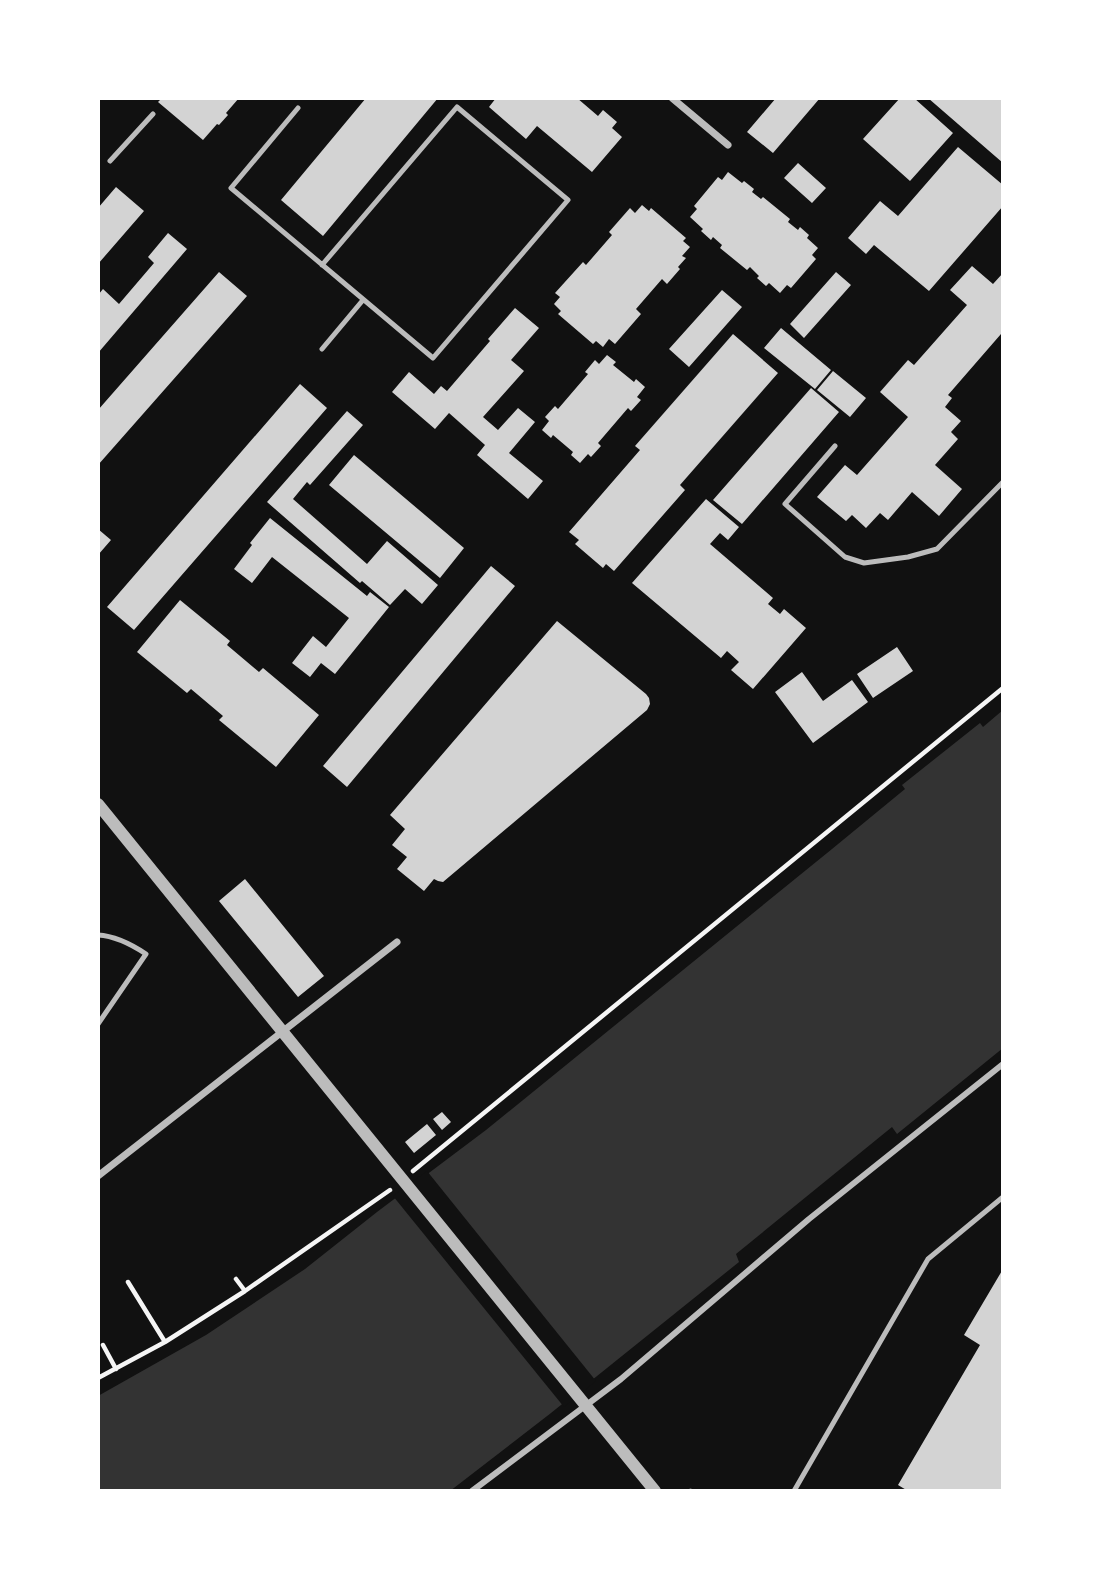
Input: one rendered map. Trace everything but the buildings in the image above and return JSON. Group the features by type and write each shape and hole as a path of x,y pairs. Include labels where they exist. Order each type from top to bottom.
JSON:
{"street":[{"path":"672,98 728,145"},
{"path":"98,804 654,1491"},
{"path":"98,1176 397,942"},
{"path":"472,1491 621,1379 809,1219 1003,1064"}],"lane":[{"path":"298,108 231,188 433,359 568,200 457,107 322,265"},
{"path":"110,161 153,114"},
{"path":"322,349 363,300"},
{"path":"835,446 785,504 845,557 864,563 908,557 937,549 1003,482"},
{"path":"98,935 129,943 146,954 98,1024"},
{"path":"794,1491 928,1259 1003,1197"}],"path":[{"path":"410,1173 1003,688"},
{"path":"98,1378 165,1342 245,1291 400,1182"},
{"path":"236,1279 245,1291"},
{"path":"128,1282 165,1342"},
{"path":"103,1345 116,1369"}],"shaded area":[{"path":"1003,710 1003,1048 897,1134 892,1127 736,1254 739,1262 450,1491 98,1491 98,1396 206,1335 305,1269 486,1130 905,789 902,785 980,723 983,727"}],"pier":[{"path":"427,1171 596,1381 564,1407 393,1196"}]}
